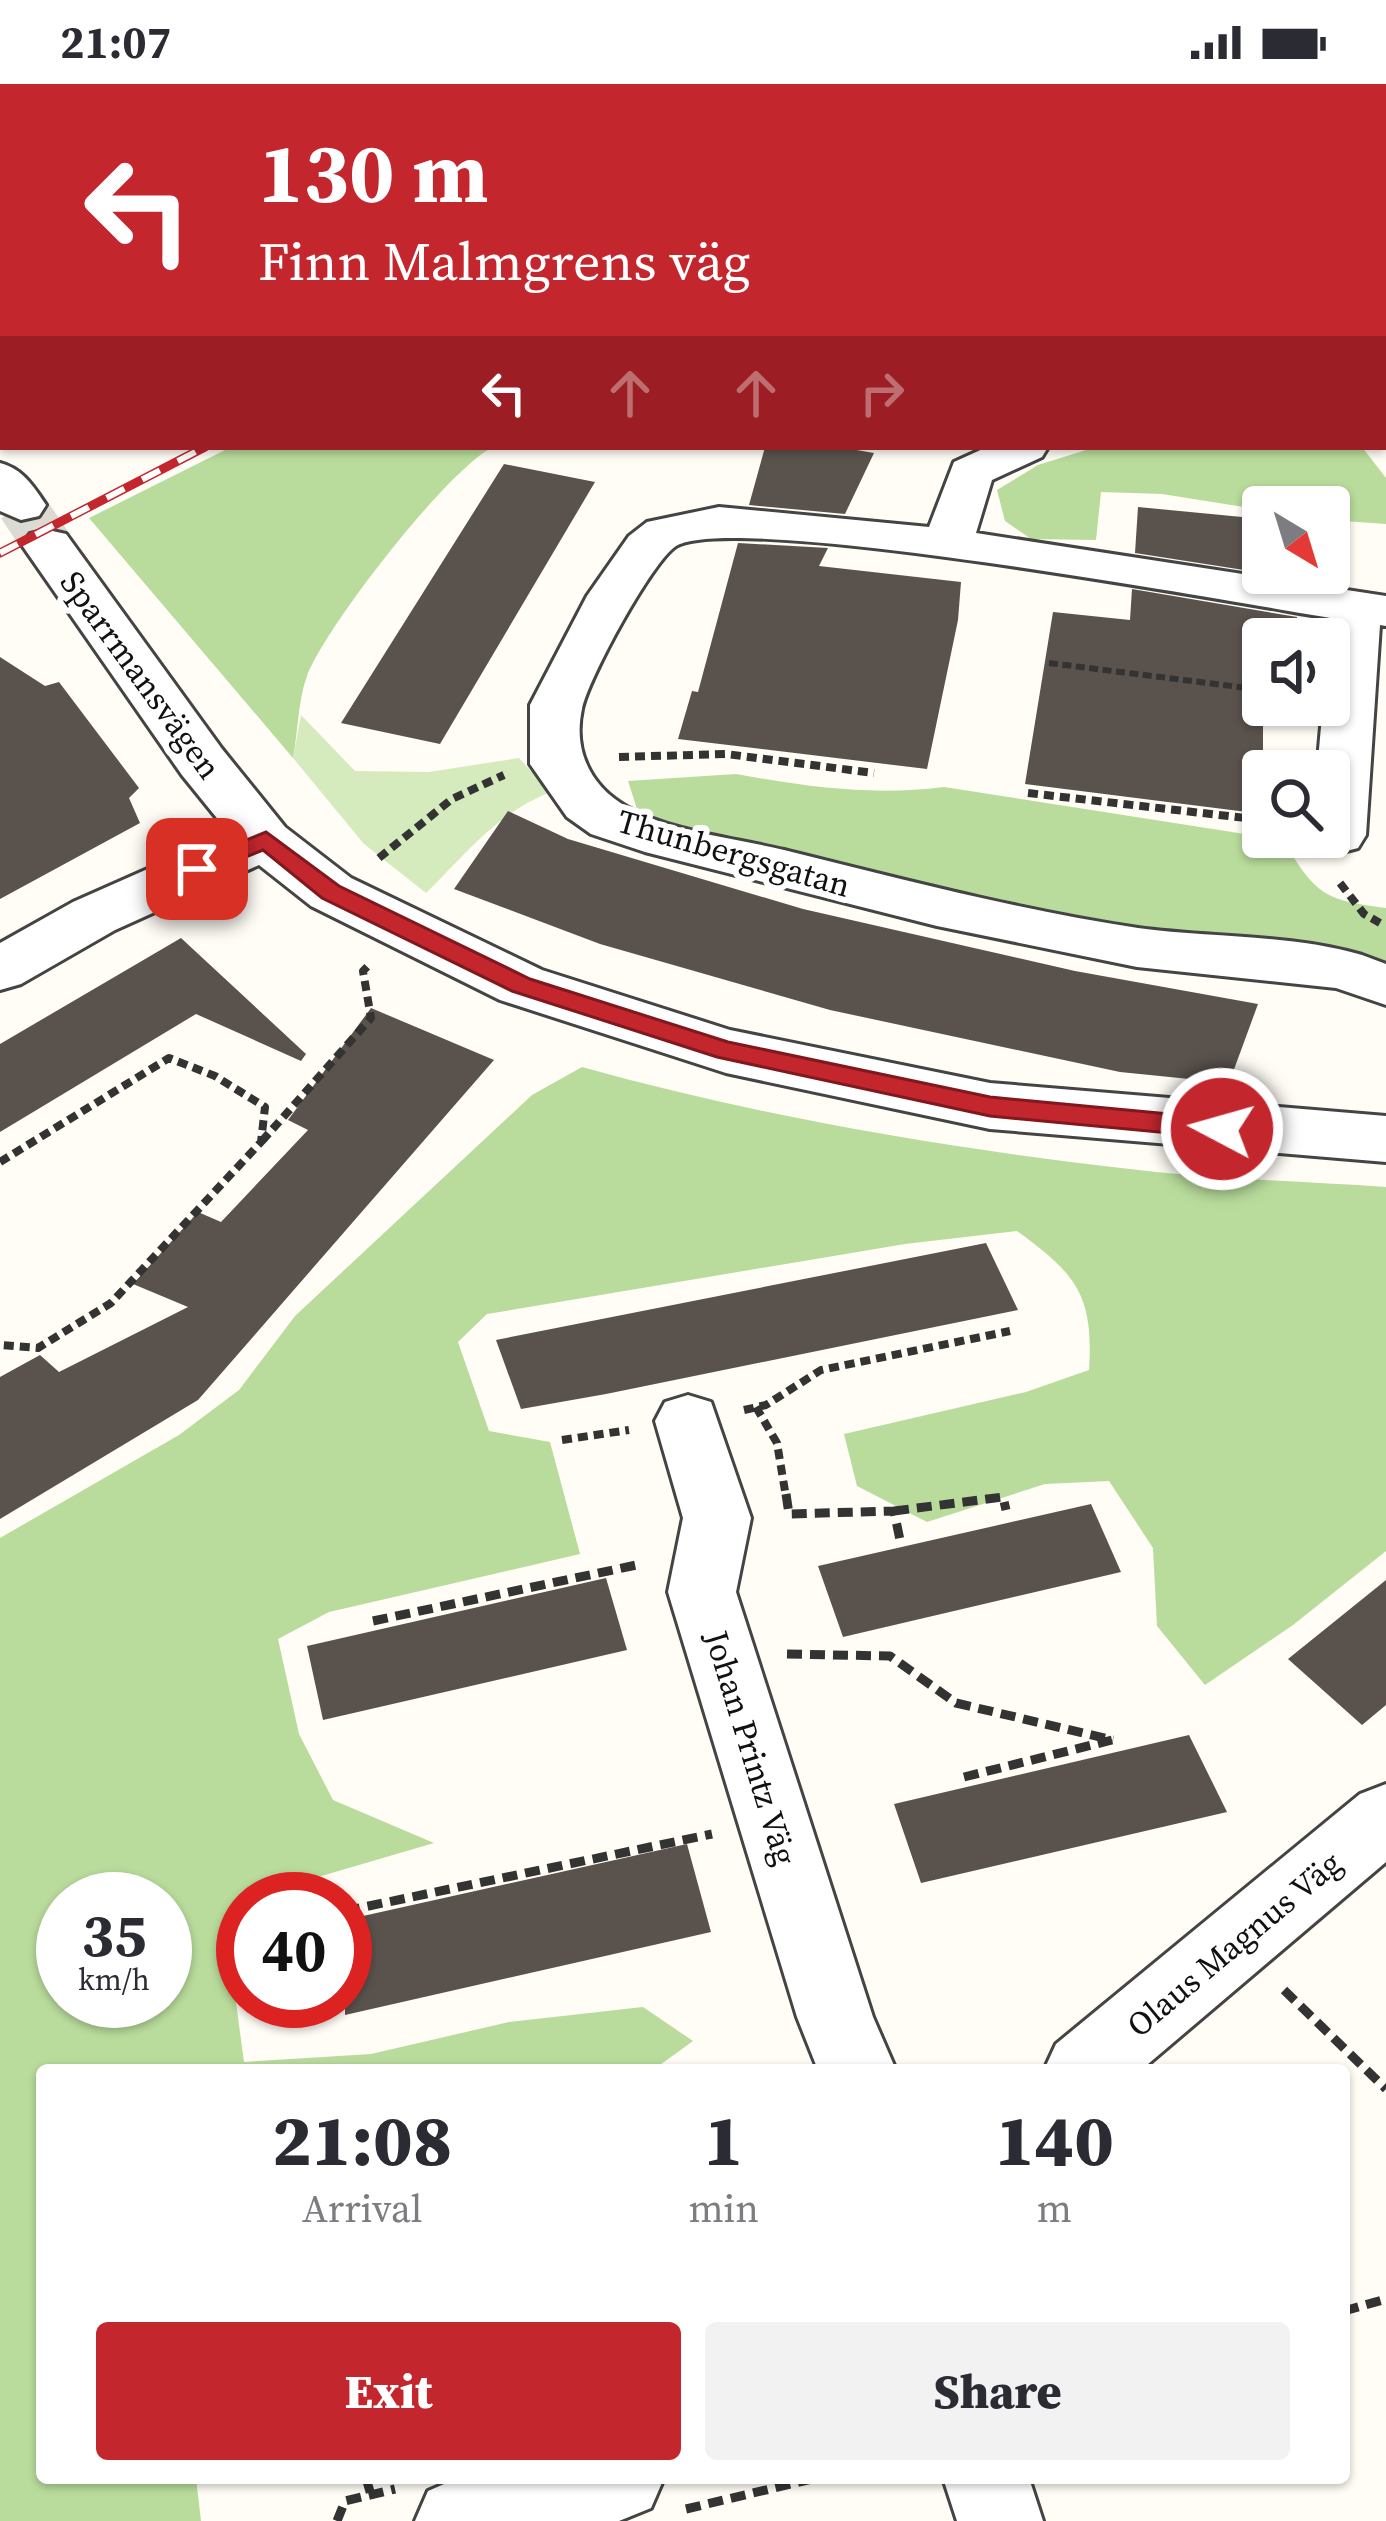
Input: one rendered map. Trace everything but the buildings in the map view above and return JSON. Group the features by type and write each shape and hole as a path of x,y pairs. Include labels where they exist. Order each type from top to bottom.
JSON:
{"street":[{"path":"948,543 971,459 1011,450"},
{"name":"Sparrmansvägen","path":"23,510 202,762 266,840 331,892 521,985 726,1051 990,1106 1386,1139"},
{"path":"556,764 556,704 622,578 646,546 664,532 718,521 948,543 1371,608 1350,771"},
{"name":"Thunbergsgatan","path":"556,764 586,804 610,821 773,869 1137,947 1342,969 1386,985"},
{"path":"0,969 94,916 266,840"},
{"name":"Johan Printz Väg","path":"656,1426 717,1518 701,1592 835,2017 855,2064"},
{"name":"Olaus Magnus Väg","path":"1090,2064 1386,1817"},
{"path":"988,2484 1000,2521"},
{"path":"432,2504 652,2494"}],"path":[{"path":"1049,663 1242,687"},
{"path":"556,764 726,754 874,773"},
{"path":"365,868 409,837 439,802 495,776"},
{"path":"1028,793 1242,818"},
{"path":"1339,858 1364,914 1386,927"},
{"path":"0,1345 38,1348 111,1303 371,1018 363,971 406,931"},
{"path":"0,1162 169,1058 215,1076 266,1107 261,1142"},
{"path":"629,1452 656,1426 756,1407 821,1370 1010,1330"},
{"path":"756,1407 777,1443 789,1514 895,1511 1003,1497 1006,1510"},
{"path":"895,1511 900,1540"},
{"path":"373,1621 658,1560"},
{"path":"767,1654 890,1657 956,1703 1113,1740 964,1778"},
{"path":"372,1905 734,1830"},
{"path":"1275,1982 1386,2089"},
{"path":"1350,2309 1386,2300"},
{"path":"368,2484 371,2494"},
{"path":"652,2494 754,2484"},
{"path":"338,2521 344,2501 371,2494 432,2504"}],"green space":[{"path":"225,450 489,450 419,516 338,622 307,676 293,758 89,518"},
{"path":"1086,450 1364,450 1386,478 1386,524 1350,521 1350,486 1242,486 1242,507 1162,494 1101,492 1096,540 1031,539 1005,521 997,490 1038,465"},
{"path":"301,715 355,771 429,772 519,758 550,792 497,824 426,893 364,844 293,758"},
{"path":"736,774 840,789 944,787 1242,834 1242,858 1294,858 1324,892 1348,902 1386,908 1386,991 1236,944 836,871 639,815 628,781"},
{"path":"582,1067 782,1115 985,1150 1187,1175 1386,1187 1386,1551 1293,1625 1205,1685 1157,1626 1153,1548 1109,1481 1045,1484 927,1522 857,1486 844,1434 1026,1392 1089,1370 1088,1323 1077,1289 1054,1260 1017,1231 905,1244 487,1314 458,1342 489,1431 550,1442 580,1554 329,1612 278,1639 299,1734 333,1800 434,1843 335,1872 216,1872 216,2028 239,2028 244,2062 371,2054 509,2022 643,2007 693,2041 661,2064 36,2064 36,2484 197,2484 201,2521 0,2521 0,1538 179,1435 239,1390 295,1316 532,1095"}],"tunnel":[{"path":"21,505 48,545"}],"railway":[{"path":"0,553 199,450"}],"route":[{"path":"197,869 266,840 331,892 521,985 726,1051 990,1106 1222,1129"}]}
